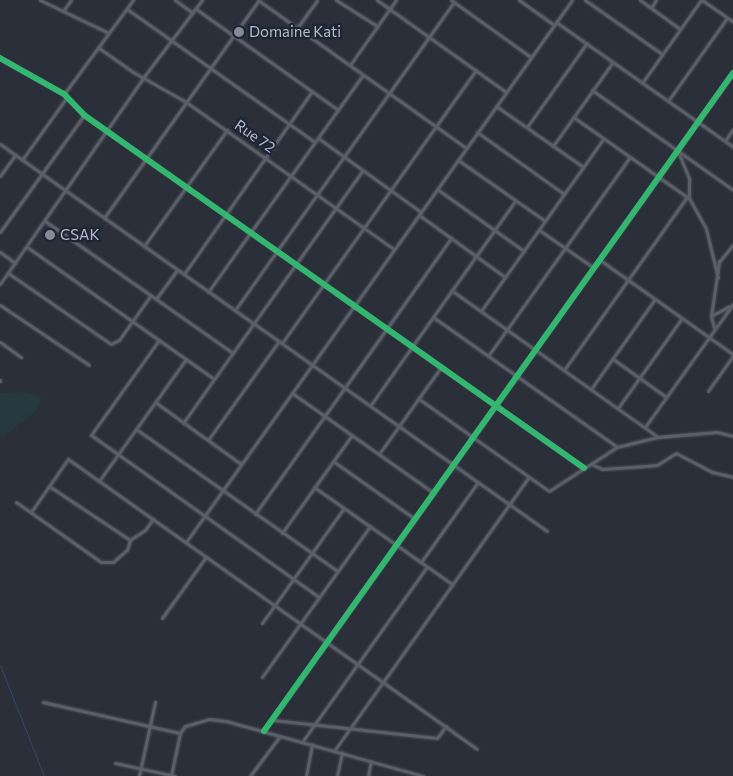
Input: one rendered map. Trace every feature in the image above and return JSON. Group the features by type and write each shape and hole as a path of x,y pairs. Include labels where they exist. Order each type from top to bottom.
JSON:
{"street":[{"path":"40,0 110,33"},
{"path":"63,10 71,0"},
{"path":"22,160 133,0"},
{"path":"175,0 233,36 338,110"},
{"path":"0,284 108,132 143,78 173,42 202,0"},
{"path":"104,218 258,0 466,148"},
{"path":"297,28 317,0"},
{"path":"336,0 377,26"},
{"path":"377,0 506,92"},
{"path":"350,65 396,0"},
{"path":"519,0 587,44 733,147"},
{"path":"186,542 572,0"},
{"path":"585,0 662,54"},
{"path":"640,0 680,28"},
{"path":"651,8 656,0"},
{"path":"642,82 701,0 733,22"},
{"path":"235,310 429,37 452,1 531,57"},
{"path":"127,9 289,124 363,170 451,238 506,277"},
{"path":"668,101 727,18"},
{"path":"527,127 587,44"},
{"name":"Rue 72","path":"99,48 143,78 186,102 394,249"},
{"path":"0,58 65,96 84,115 584,468"},
{"path":"553,146 613,62"},
{"path":"208,440 324,284 476,70"},
{"path":"264,731 733,73"},
{"path":"208,292 363,74"},
{"path":"592,90 733,190"},
{"path":"184,274 312,91"},
{"path":"496,106 583,167"},
{"path":"1,230 84,115"},
{"path":"564,370 687,197 574,117"},
{"path":"725,141 733,129"},
{"path":"144,246 227,130"},
{"path":"477,132 564,194"},
{"path":"481,311 604,138"},
{"path":"0,144 547,531"},
{"path":"678,151 689,178 689,198 706,229 718,278"},
{"path":"0,176 15,155"},
{"path":"488,356 630,157"},
{"path":"458,160 545,222"},
{"path":"183,423 363,170"},
{"path":"437,189 524,251"},
{"path":"370,406 515,201"},
{"path":"45,221 233,353"},
{"path":"539,230 594,268"},
{"path":"255,514 451,238"},
{"path":"714,329 711,316 719,262 733,244"},
{"path":"27,247 214,379"},
{"path":"0,252 15,263"},
{"path":"600,260 733,355 708,391"},
{"path":"156,299 177,270"},
{"path":"8,273 111,344 119,340 151,295"},
{"path":"452,290 658,437"},
{"path":"591,389 656,299"},
{"path":"0,305 89,365"},
{"path":"711,316 733,305"},
{"path":"645,427 733,305"},
{"path":"433,317 617,447"},
{"path":"618,408 682,318"},
{"path":"159,340 92,432 93,437 318,597"},
{"path":"0,342 20,357"},
{"path":"99,481 186,359"},
{"path":"612,359 666,397"},
{"path":"379,454 441,367"},
{"path":"292,393 434,493"},
{"path":"419,399 549,491 617,447 658,437 717,432 733,436"},
{"path":"155,402 242,464"},
{"path":"136,429 337,571"},
{"path":"282,532 352,435"},
{"path":"590,464 602,468 657,465 676,453 712,472 733,478"},
{"path":"31,512 68,459 477,748"},
{"path":"333,461 415,519"},
{"path":"334,751 529,476"},
{"path":"421,562 478,482"},
{"path":"49,486 130,540"},
{"path":"314,487 452,584"},
{"path":"16,502 105,564 113,562 127,550 130,540 145,530 153,519"},
{"path":"262,623 344,508"},
{"path":"262,677 370,526"},
{"path":"162,618 206,557"},
{"path":"302,742 427,567"},
{"path":"43,702 180,733"},
{"path":"139,776 155,702"},
{"path":"115,763 172,776 180,733 185,726 209,719 264,731 423,776"},
{"path":"273,720 437,738 446,726"},
{"path":"250,776 280,736"},
{"path":"306,776 312,745"},
{"path":"337,776 342,753"},
{"path":"368,776 371,761"}],"shaded area":[{"path":"27,392 41,398 36,411 5,435 0,435 0,393"}],"waterway":[{"path":"0,665 44,776"}],"cycle path":[{"path":"0,58 64,94 84,115 584,468"},
{"path":"264,731 733,73"}],"place":[{"name":"Domaine Kati","path":"239,32"},
{"name":"CSAK","path":"50,235"}]}
